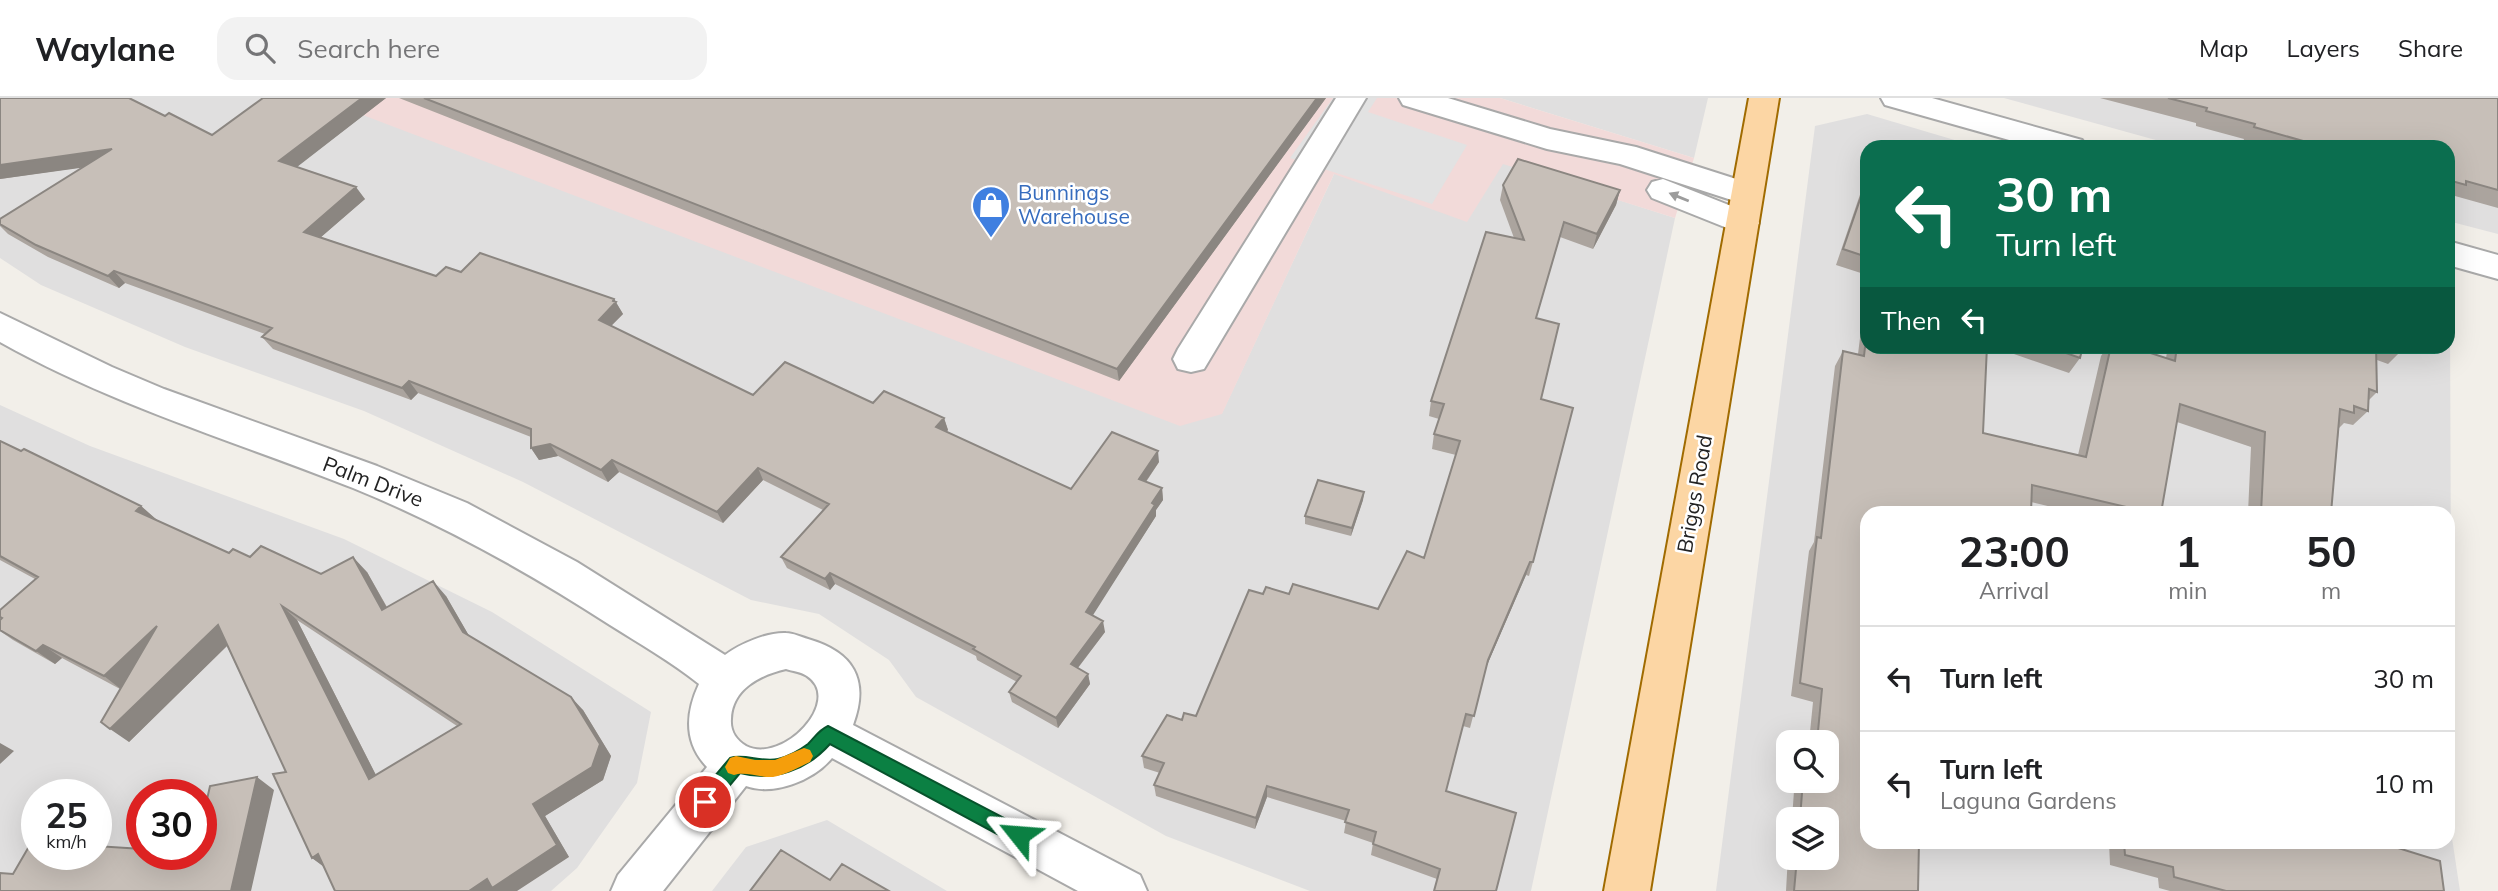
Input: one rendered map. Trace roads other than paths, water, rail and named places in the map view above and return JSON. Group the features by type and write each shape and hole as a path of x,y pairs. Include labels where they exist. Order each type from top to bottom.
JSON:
{"main road":[{"name":"Briggs Road","path":"1627,891 1764,98"}],"street":[{"path":"1191,359 1351,98"},
{"path":"1414,98 1547,139 1744,209"},
{"path":"1896,98 2046,140"},
{"path":"2455,255 2498,267"},
{"name":"Palm Drive","path":"0,326 32,346 142,394 415,497 466,520 514,546 704,663 725,680"},
{"path":"786,651 807,653 824,663 836,677 841,695 838,715 828,734 814,750 796,761 775,768 755,769 736,764 720,753 710,737 708,718 713,698 725,680 743,665 764,655 786,651"},
{"path":"828,734 1124,891"},
{"path":"634,891 736,764"}],"place":[{"name":"Bunnings Warehouse","path":"991,239"}]}
